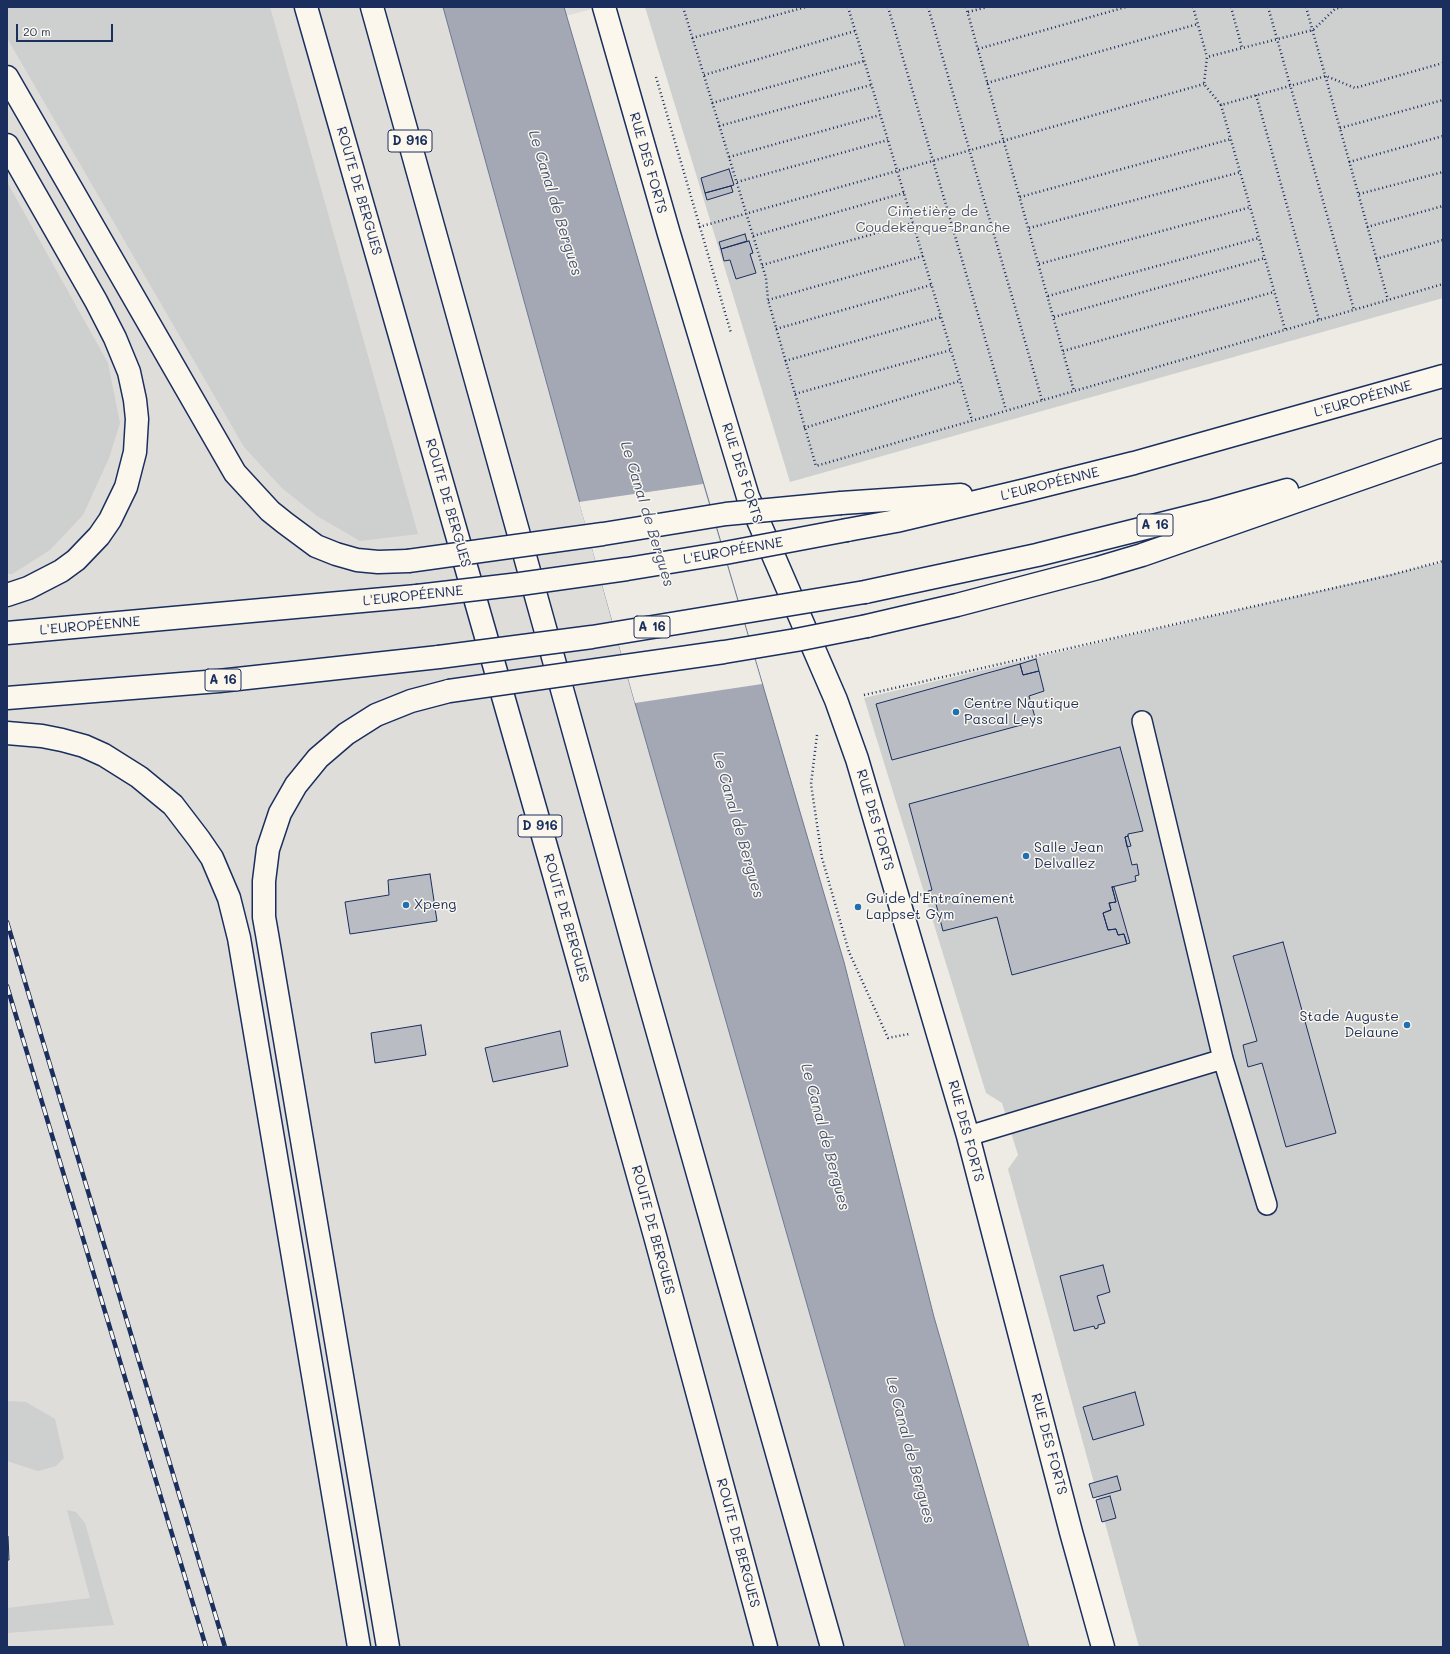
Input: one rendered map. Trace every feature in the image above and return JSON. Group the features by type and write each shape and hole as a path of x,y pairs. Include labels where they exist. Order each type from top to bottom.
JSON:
{"main road":[{"name":"ROUTE DE BERGUES","path":"306,7 553,871 657,1244 766,1647"},
{"name":"D 916","path":"372,7 641,973 832,1647"},
{"name":"RUE DES FORTS","path":"604,7 666,226 742,477 758,522 836,700 857,759 968,1136 1071,1532 1103,1647"},
{"path":"7,77 235,473 270,511 316,546 357,560 378,562 408,561 603,534 726,514 841,503 1026,490"},
{"path":"7,145 96,301 115,338 129,372 135,400 137,419 131,470 119,503 99,536 76,560 61,571 28,588 7,595"},
{"name":"L'EUROPÉENNE","path":"7,634 417,596 520,584 726,553 848,530 1026,490 1178,451 1443,376"},
{"name":"A 16","path":"7,698 218,681 439,657 592,637 865,592 963,572 1210,512 1443,446"},
{"path":"388,1647 264,917 265,864 268,849 280,813 296,785 318,758 346,734 376,715 411,701 449,691 724,652 867,626 1060,579 1106,566 1443,450"},
{"path":"13,733 62,740 84,746 122,765 156,790 173,805 212,858 229,898 239,938 359,1647"}],"lane":[{"path":"1142,721 1223,1059 1267,1205"},
{"path":"968,1136 1223,1059"}],"path":[{"path":"683,7 754,236 766,278 768,300 816,466 1443,284"},
{"path":"692,38 806,7"},
{"path":"848,7 972,420"},
{"path":"888,7 1006,410"},
{"path":"928,7 1042,400"},
{"path":"966,7 1074,391"},
{"path":"968,12 987,7"},
{"path":"978,49 1126,7"},
{"path":"1193,7 1207,57 1204,84 1222,105 1285,330"},
{"path":"1231,7 1242,48"},
{"path":"1268,7 1354,310"},
{"path":"1306,7 1388,300"},
{"path":"1207,57 1313,30 1335,9 1342,7"},
{"path":"987,83 1198,24"},
{"path":"704,75 855,31"},
{"path":"712,103 864,61"},
{"path":"1222,105 1326,76 1356,88 1443,63"},
{"path":"719,126 871,84"},
{"path":"700,227 1204,84"},
{"path":"1256,95 1319,320"},
{"path":"1340,128 1443,100"},
{"path":"729,157 880,115"},
{"path":"1349,162 1443,136"},
{"path":"1020,197 1231,139"},
{"path":"737,182 888,140"},
{"path":"1029,228 1241,172"},
{"path":"1358,194 1443,172"},
{"path":"754,236 904,193"},
{"path":"1367,227 1443,206"},
{"path":"1039,264 1250,207"},
{"path":"762,265 913,223"},
{"path":"1048,296 1259,238"},
{"path":"1376,259 1443,240"},
{"path":"768,300 923,256"},
{"path":"1054,317 1265,258"},
{"path":"776,329 931,285"},
{"path":"1063,351 1274,292"},
{"path":"785,361 941,317"},
{"path":"794,394 951,350"},
{"path":"804,428 960,382"},
{"path":"860,696 1383,577 1443,561"},
{"path":"818,733 811,784 822,858 848,952 888,1038 914,1033"}],"shaded area":[{"path":"7,7 600,7 454,45 635,703 905,1647 7,1647"}],"green space":[{"path":"7,7 270,7 418,534 360,541 317,516 282,488 244,447 7,38"},
{"name":"Cimetière de Coudekerque-Branche","path":"645,7 1443,7 1443,298 790,482"},
{"path":"7,182 108,363 120,423 109,458 83,515 50,550 12,574 7,574"},
{"path":"1443,562 1443,1647 1139,1647 1008,1169 1018,1155 1002,1103 986,1093 864,698"},
{"path":"7,1401 26,1402 55,1419 64,1458 56,1466 38,1471 7,1461"},
{"path":"67,1510 76,1512 85,1523 114,1625 7,1633 7,1608 90,1598"}],"water":[{"name":"Le Canal de Bergues","path":"443,7 564,7 844,962 934,1317 1029,1647 905,1647 635,703"}],"pier":[{"path":"703,484 762,684 635,703 579,502"}],"building":[{"path":"729,169 734,185 705,193 701,178"},
{"path":"731,186 733,192 707,200 705,193"},
{"path":"745,234 747,241 721,249 719,242"},
{"path":"749,241 753,253 750,254 756,273 736,279 730,260 724,261 721,249"},
{"path":"1036,659 1039,671 1023,675 1020,664"},
{"name":"Centre Nautique Pascal Leys","path":"1020,664 1023,675 1039,671 1044,691 1029,696 1036,721 892,760 876,704"},
{"name":"Salle Jean Delvallez","path":"1120,747 1143,831 1128,834 1128,836 1125,837 1132,865 1137,864 1139,875 1135,876 1136,881 1112,887 1116,902 1109,903 1111,910 1103,913 1108,930 1116,929 1118,935 1124,934 1127,944 1012,975 997,917 943,931 935,900 931,901 928,891 932,890 909,804"},
{"path":"1128,836 1131,846 1127,847 1125,837"},
{"path":"430,874 437,921 350,934 345,902 389,895 388,880"},
{"path":"1112,887 1114,887 1130,943 1127,944 1124,934 1118,935 1116,929 1108,930 1103,913 1111,910 1109,903 1116,902"},
{"path":"1283,942 1336,1133 1286,1147 1262,1063 1248,1067 1243,1045 1257,1041 1233,956"},
{"path":"421,1025 426,1055 375,1063 371,1033"},
{"path":"560,1031 568,1066 493,1082 485,1048"},
{"path":"1103,1265 1110,1292 1097,1296 1105,1323 1098,1325 1098,1328 1095,1329 1094,1326 1074,1331 1060,1276"},
{"path":"1135,1392 1144,1425 1093,1440 1083,1407"},
{"path":"1117,1476 1121,1490 1093,1498 1089,1484"},
{"path":"1110,1496 1116,1518 1102,1522 1096,1500"},
{"path":"8,1536 9,1560 7,1560"}],"railway":[{"path":"7,922 225,1647"},
{"path":"7,986 206,1647"}],"place":[{"name":"Centre Nautique Pascal Leys","path":"956,712"},
{"name":"Salle Jean Delvallez","path":"1026,856"},
{"name":"Xpeng","path":"406,905"},
{"name":"Guide d'Entraînement Lappset Gym","path":"858,907"},
{"name":"Stade Auguste Delaune","path":"1407,1025"}]}
